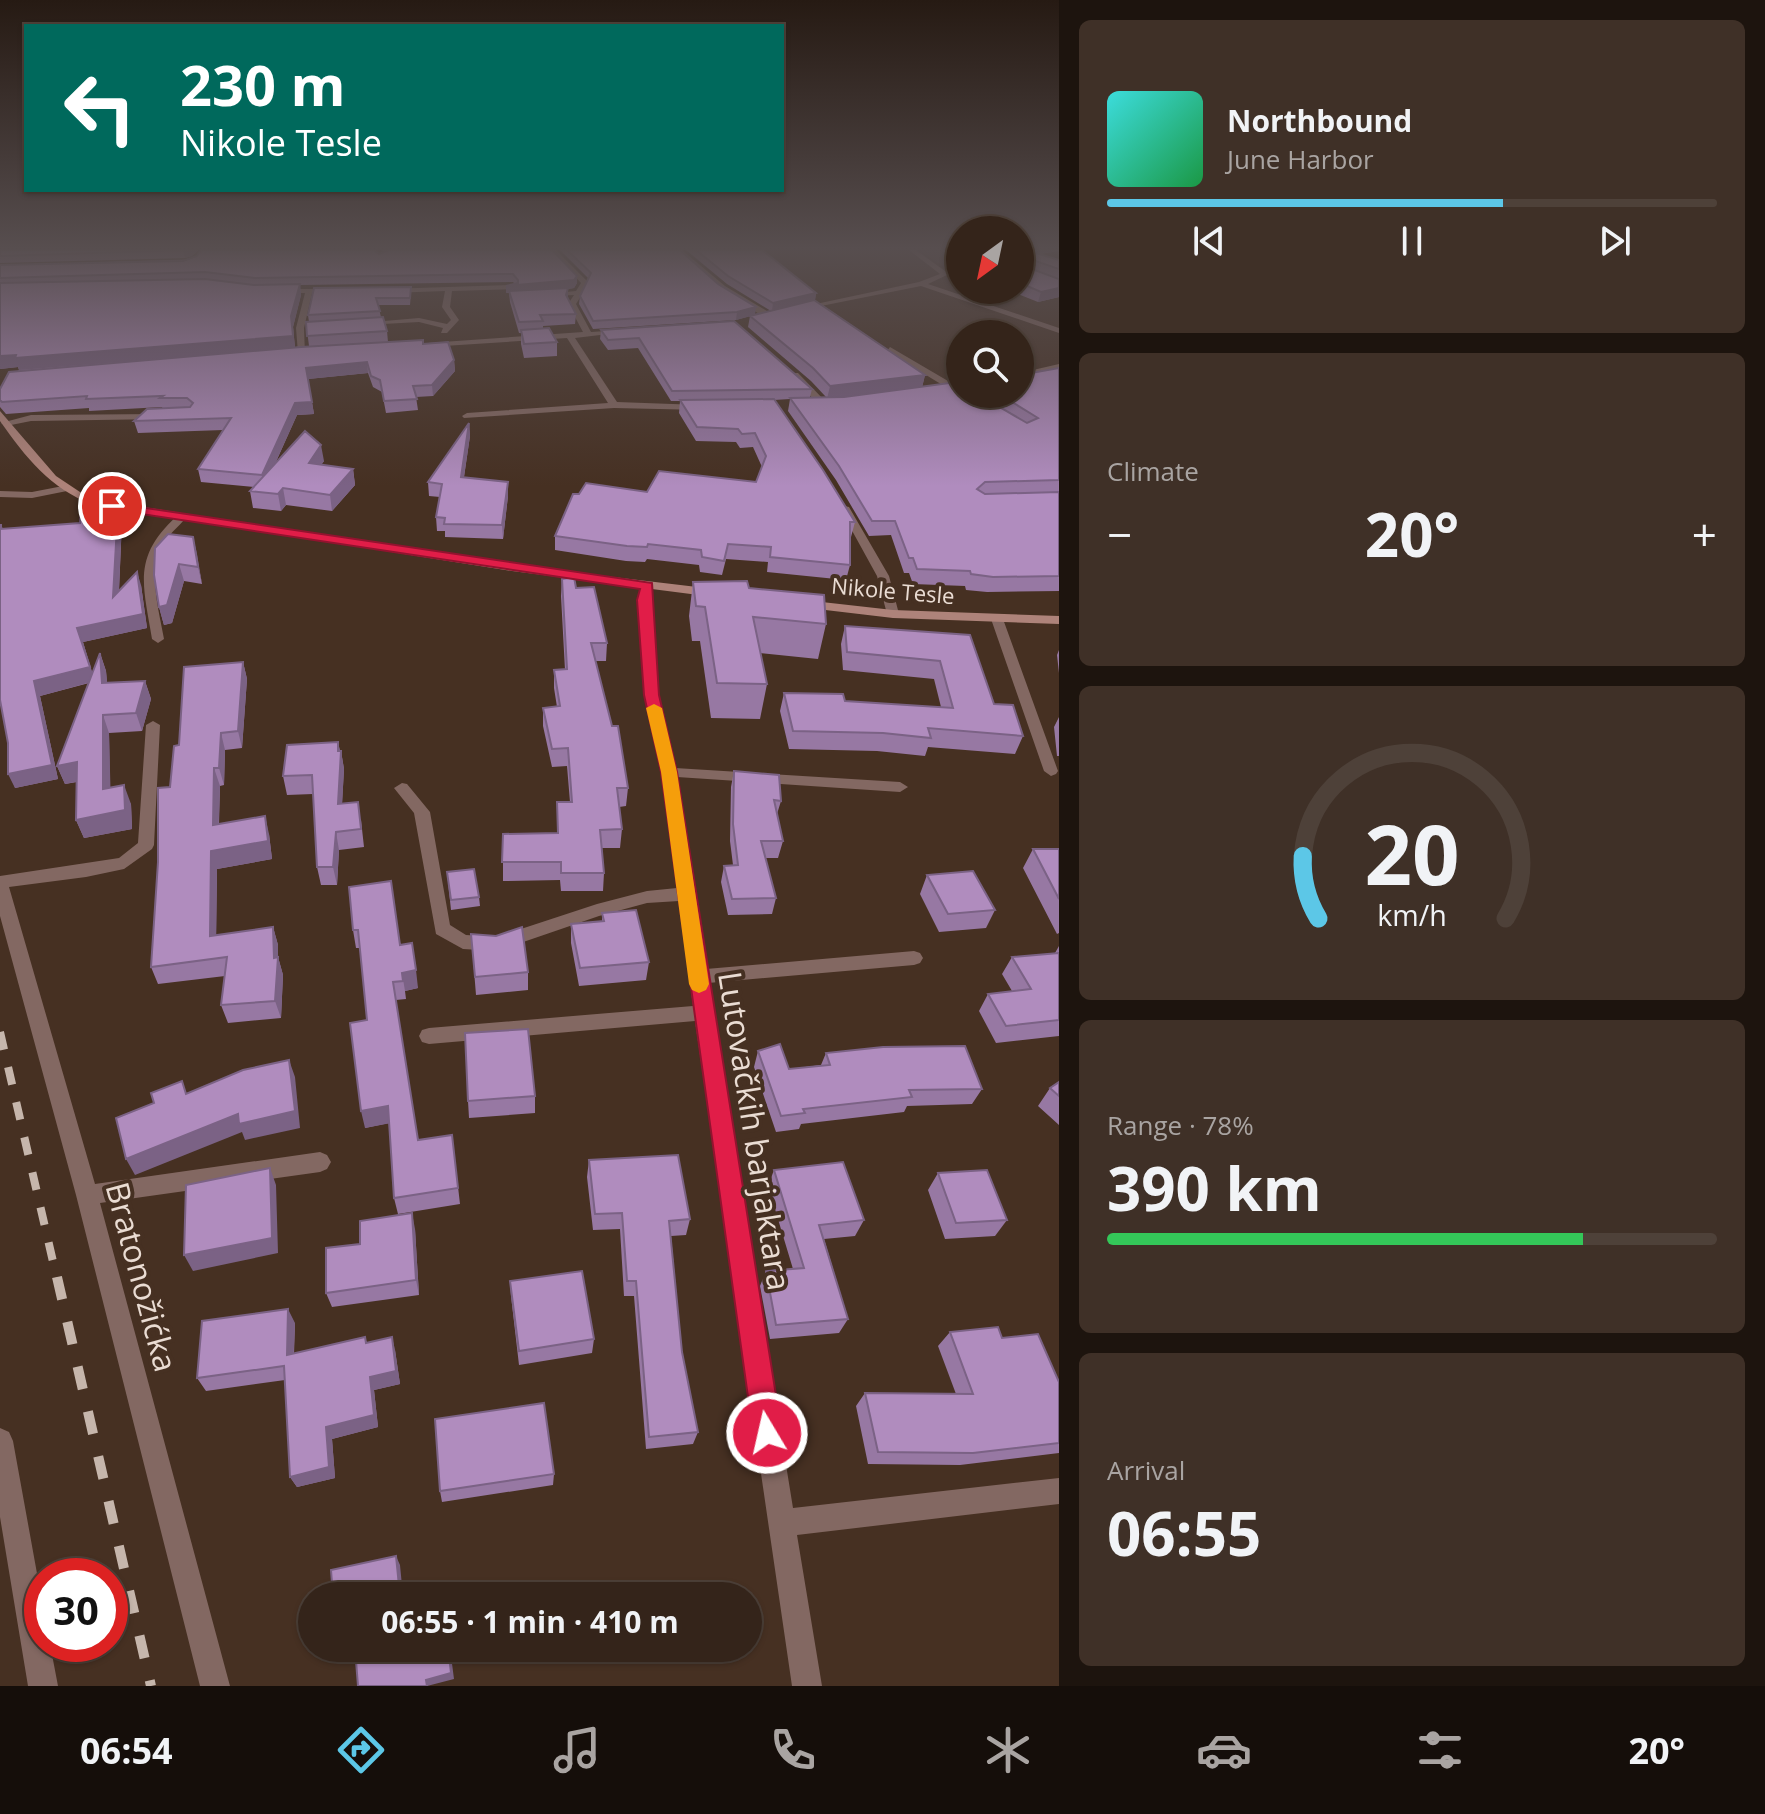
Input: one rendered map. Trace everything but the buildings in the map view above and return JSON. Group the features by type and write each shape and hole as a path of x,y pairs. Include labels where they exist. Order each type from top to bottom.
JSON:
{"street":[{"path":"300,329 302,353"},
{"path":"447,329 423,345 632,331"},
{"path":"585,329 588,334"},
{"path":"569,335 614,405"},
{"path":"890,349 946,383"},
{"path":"286,355 317,352"},
{"path":"783,364 827,404 807,405"},
{"path":"1034,373 1059,367"},
{"path":"939,394 946,394"},
{"path":"467,416 614,405 718,408"},
{"path":"3,418 174,416"},
{"path":"3,418 36,463 63,489 97,503 647,586 728,595"},
{"path":"0,494 32,495 63,489"},
{"path":"835,492 883,576 893,614"},
{"path":"158,639 147,567 162,534 181,518"},
{"name":"Lutovačkih barjaktara","path":"647,586 644,600 652,695 669,772 807,1686"},
{"name":"Nikole Tesle","path":"788,602 893,614 1059,620"},
{"path":"997,619 1051,771"},
{"path":"0,884 124,863 146,845 153,725"},
{"path":"669,772 900,787"},
{"path":"402,788 422,812 442,929 463,942 497,944 597,910 656,896 687,894"},
{"name":"Bratonožićka","path":"0,884 87,1195 215,1686"},
{"path":"698,977 914,958"},
{"path":"429,1036 703,1013"},
{"path":"87,1195 320,1162"},
{"path":"0,1441 43,1686"},
{"path":"781,1523 1059,1491"}],"railway":[{"path":"0,1032 57,1279"},
{"path":"57,1277 151,1686"}],"slow traffic":[{"path":"654,708 669,772 699,984"}],"route":[{"path":"112,506 647,586 644,600 652,695 669,772 767,1433"}]}
